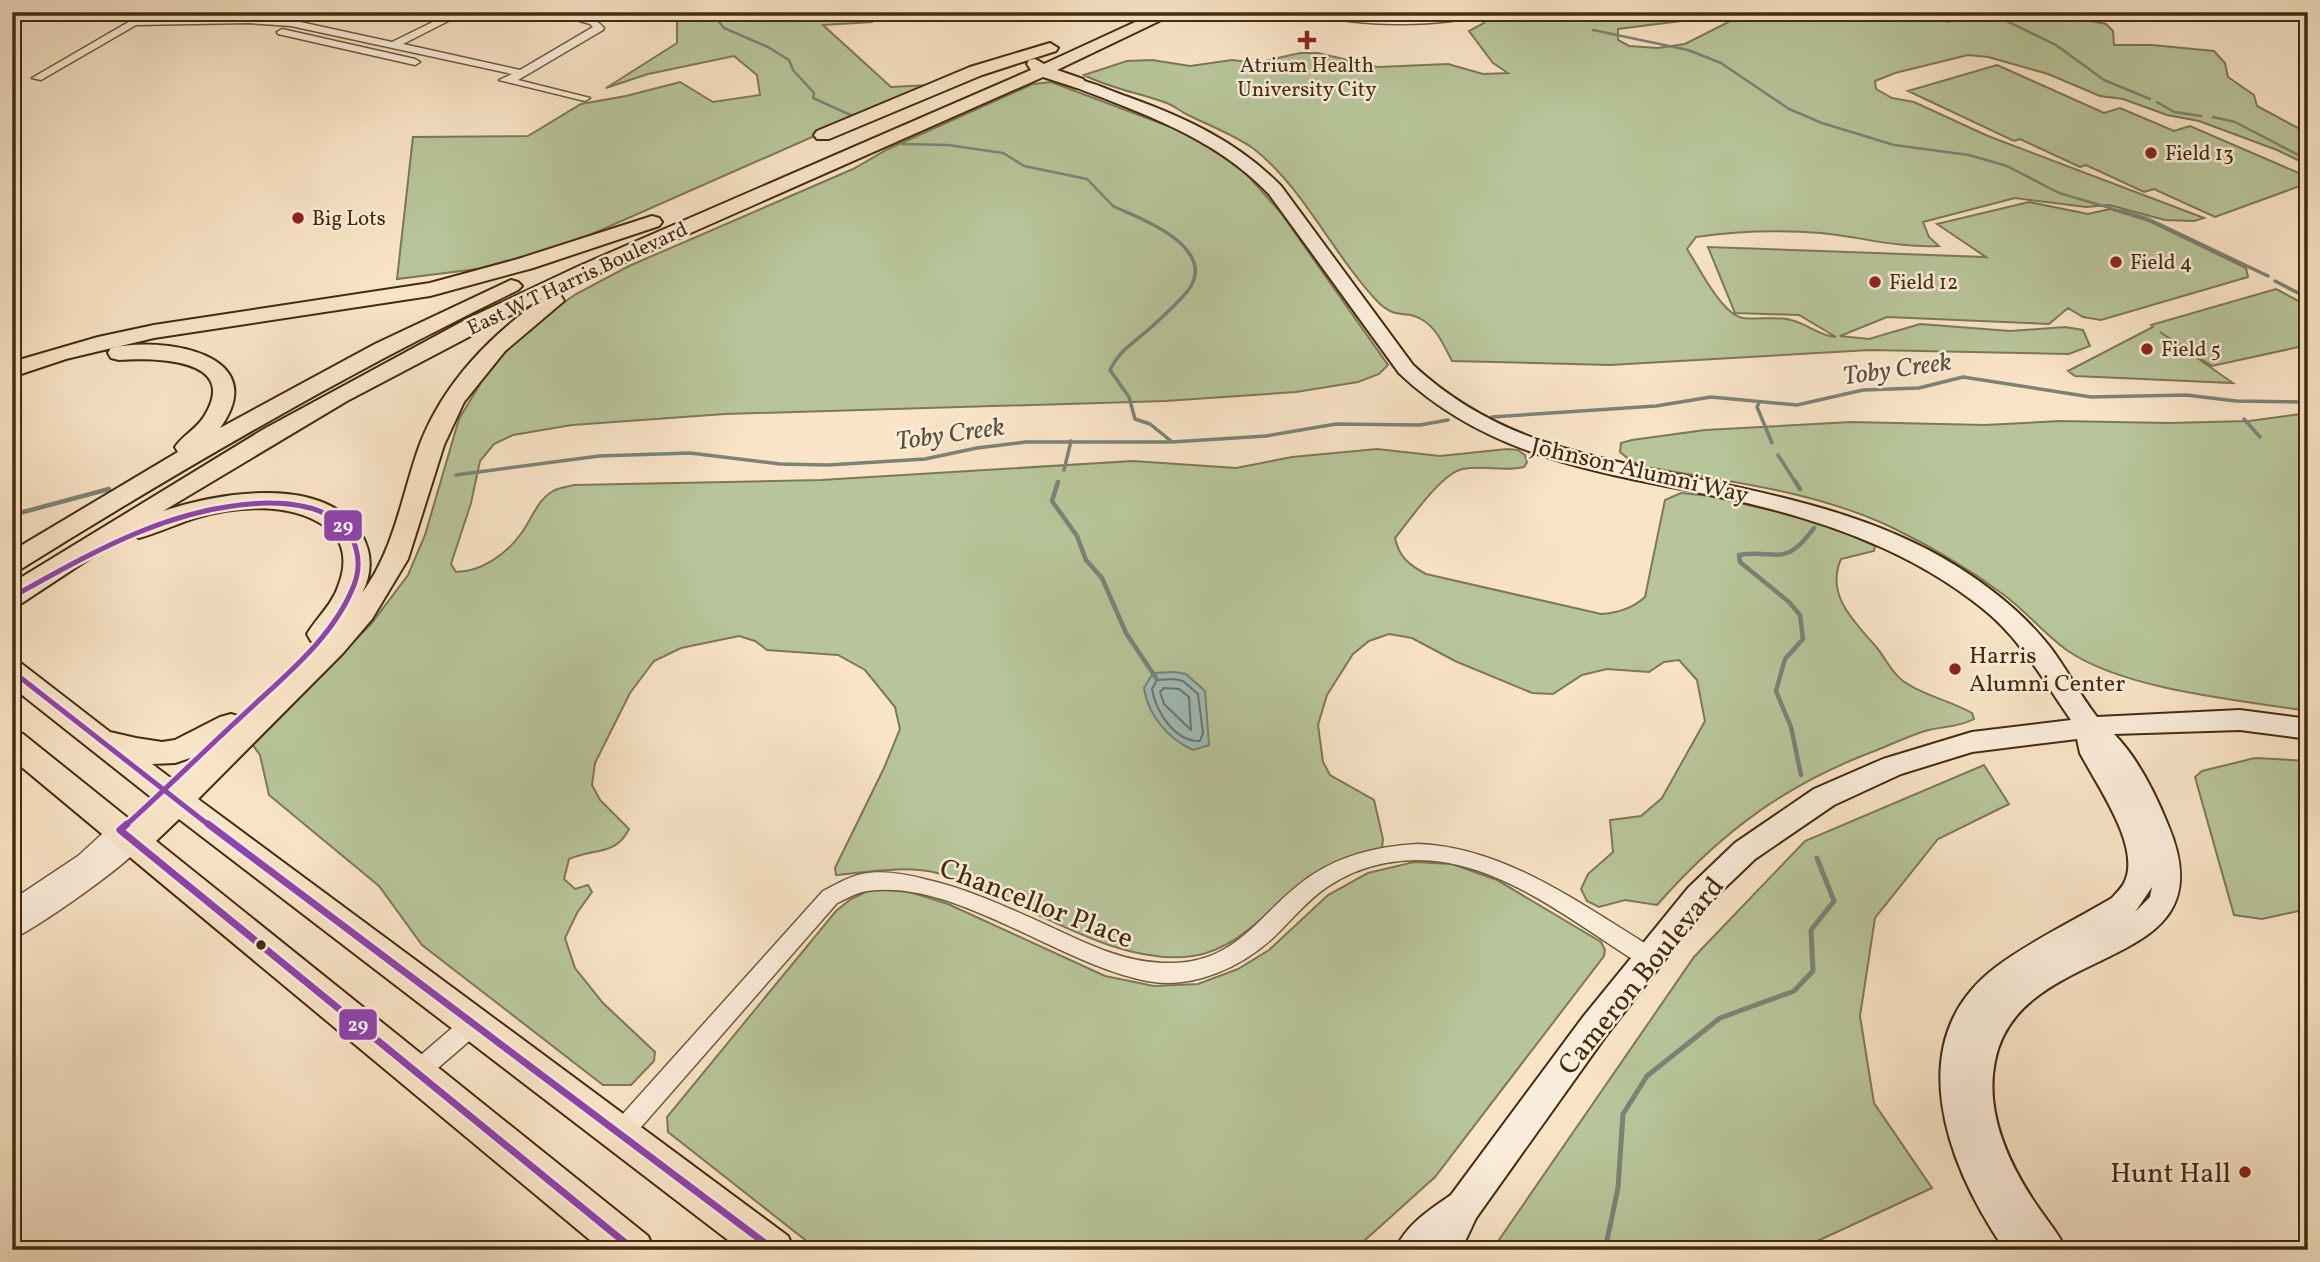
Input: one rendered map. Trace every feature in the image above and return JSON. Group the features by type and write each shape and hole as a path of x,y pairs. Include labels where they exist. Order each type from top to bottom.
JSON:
{"main road":[{"path":"1058,65 1035,66 1038,62 1141,12"},
{"path":"1102,34 1155,12"},
{"name":"East W T Harris Boulevard","path":"1102,34 1170,12"},
{"name":"East W T Harris Boulevard","path":"12,597 106,535 305,415 544,290 1058,65 1102,34 1118,18"},
{"path":"823,135 976,71 1058,65"},
{"name":"East W T Harris Boulevard","path":"12,563 125,492 421,329 652,222 1058,65"},
{"path":"12,370 65,352 139,335 394,297 455,285 519,268 652,222"},
{"path":"127,836 331,649 377,592 398,551 433,443 460,389 504,337 561,295 695,223"},
{"path":"12,382 82,359 127,352 179,354 195,358 218,372 225,390 223,402 213,422 193,442 125,492"},
{"path":"12,597 126,536 190,512 229,503 267,501 300,505 327,514 341,523 351,535 357,549 358,565 352,589 328,625 278,680 231,725 172,796"},
{"path":"12,671 202,820 774,1250"},
{"path":"88,731 140,753 152,755 184,750 231,725"},
{"path":"12,742 634,1250"}],"street":[{"path":"37,78 151,12"},
{"path":"376,53 461,12"},
{"path":"507,81 586,37 599,25 554,12"},
{"path":"1319,12 1354,19 1406,23 1440,21 1481,12"},
{"path":"1595,12 1641,16 1659,12"},
{"path":"231,20 585,98"},
{"path":"133,22 266,20 306,25 521,73"},
{"name":"Johnson Alumni Way","path":"1058,65 1197,131 1225,146 1254,168 1275,190 1406,369 1438,398 1460,412 1505,435 1554,454 1802,508 1900,545 1969,586 2019,628 2055,670 2095,737 2138,836 2144,860 2139,884 2122,907 1992,987 1969,1018 1957,1056 1956,1097 1967,1145 1984,1185 2025,1250"},
{"name":"Cameron Boulevard","path":"2095,737 2123,723 2239,720 2308,729"},
{"name":"Cameron Boulevard","path":"1440,1250 1453,1231 1463,1207 1648,957 1711,881 1785,821 1854,782 1932,753 2015,751 2095,737 2224,733 2308,741"},
{"name":"Johnson Alumni Way","path":"2048,1250 2015,1204 1991,1156 1977,1102 1977,1073 1988,1032 1997,1015 2016,995 2147,920 2164,899 2169,874 2166,852 2114,752 2095,737"},
{"path":"12,911 127,836"},
{"path":"12,930 113,860 127,836"},
{"name":"Chancellor Place","path":"620,1134 831,897 843,889 868,882 889,881 938,890 1117,965 1150,972 1182,972 1206,968 1241,951 1326,876 1379,857 1427,852 1463,858 1522,883 1648,957"},
{"path":"416,1073 474,1023"},
{"name":"Cameron Boulevard","path":"1413,1250 1436,1226 1463,1207"}],"green space":[{"path":"677,12 876,12 877,19 872,22 823,25 891,87 930,85 574,242 493,267 397,279 413,137 528,136 581,104 680,82 713,102 760,95 757,75 734,56 648,74 606,88 677,43"},
{"path":"1690,12 1717,12 1689,20 1618,29 1618,40 1629,46 1658,48 1685,44 1748,12 1920,12 1948,22 1994,12 2043,12 2106,24 2113,31 2114,45 2152,45 2214,51 2225,63 2228,77 2254,95 2257,106 2300,129 2308,130 2308,165 2277,150 2199,121 2167,115 2123,99 2100,96 2048,74 1988,57 1968,55 1895,73 1875,81 1876,89 1892,98 1914,102 1988,136 2204,218 2194,221 2165,220 2109,205 2086,207 2015,198 1923,222 1929,237 1939,246 1879,242 1806,232 1743,232 1696,237 1687,249 1719,300 1727,308 1735,315 1743,318 1791,320 1836,337 1799,315 1735,313 1708,247 1986,257 1937,224 2029,202 2088,214 2110,209 2149,221 2246,268 2248,277 2101,320 2083,317 2068,308 2049,324 1887,317 1840,336 1869,339 1920,324 2010,331 2065,327 2083,330 2090,346 2069,354 1870,350 1610,365 1452,361 1440,338 1427,323 1415,316 1390,311 1378,302 1288,182 1254,149 1169,104 1084,75 1127,61 1152,60 1190,66 1232,60 1256,63 1300,53 1318,53 1378,67 1448,64 1483,74 1508,73 1493,63 1469,31 1484,23 1486,18 1543,15 1648,20 1676,17"},
{"name":"Field 13","path":"1997,65 2104,113 2120,108 2174,131 2190,126 2308,177 2308,183 2215,217 2154,189 2144,192 2086,165 2080,167 2020,139 2014,141 1908,91"},
{"path":"1051,82 1184,132 1217,150 1242,169 1281,213 1388,365 1379,374 1358,382 1296,392 1165,401 725,414 572,425 513,435 494,444 480,461 471,503 451,564 456,572 475,569 500,555 520,535 547,495 557,489 574,485 821,480 1133,461 1236,468 1292,457 1377,449 1440,456 1518,450 1525,455 1527,462 1524,467 1463,469 1445,479 1395,538 1406,560 1426,574 1601,614 1625,609 1645,597 1665,500 1681,493 1710,496 1824,523 1875,546 1874,551 1841,559 1837,585 1845,608 1852,618 1903,681 1972,713 1974,719 1905,738 1844,763 1784,795 1731,833 1657,905 1625,900 1599,907 1587,901 1581,889 1588,874 1613,852 1610,820 1641,816 1662,798 1705,721 1697,680 1679,660 1664,662 1649,672 1607,669 1582,675 1553,694 1532,693 1455,661 1412,638 1389,634 1369,641 1353,654 1327,695 1318,725 1323,762 1330,775 1374,800 1383,839 1382,848 1304,884 1252,927 1225,945 1193,956 1161,957 1096,941 968,883 937,873 900,869 836,875 835,868 900,729 895,707 865,670 838,655 767,650 755,641 739,636 681,648 654,661 630,693 595,763 592,785 600,800 629,829 618,844 569,859 564,879 575,889 588,885 592,892 577,913 565,938 575,968 603,1003 655,1052 654,1061 631,1085 603,1085 422,945 379,886 269,795 260,755 252,744 371,624 408,575 425,535 459,419 483,379 512,344 543,317 576,294 629,266 853,169 888,149 1033,84"},
{"path":"2276,289 2308,306 2308,345 2212,366 2160,332 2233,383 2075,376 2068,371 2153,327 2151,325"},
{"path":"2308,413 2308,711 2184,692 2120,675 2068,651 1991,585 1949,558 1891,527 1832,504 1801,496 1645,467 1632,462 1620,452 1621,443 1632,440 1705,430 1851,422 1985,425 2060,421 2249,421"},
{"path":"2255,758 2308,761 2308,909 2262,919 2234,915 2195,777 2202,771"},
{"path":"1984,765 2009,804 1938,839 1875,918 1860,1016 1874,1103 1932,1188 1798,1250 1492,1250 1694,957 1805,841"},
{"path":"1414,862 1452,864 1497,880 1601,942 1605,950 1604,956 1435,1177 1354,1250 818,1250 668,1132 667,1117 836,911 851,899 872,889 900,889 948,904 1105,976 1154,986 1198,984 1238,969 1269,950 1328,895 1368,873"}],"water":[{"path":"1153,673 1186,674 1205,691 1209,745 1193,750 1176,740 1161,725 1150,708 1144,688"}],"waterway":[{"path":"719,12 719,22 724,28 768,47 789,60 793,70 814,93 813,98 855,117"},
{"path":"1988,12 2056,45 2104,80 2150,99"},
{"path":"1593,30 1688,50 1721,63 1789,109 1822,123 1894,145 1969,155 2007,166 2059,193 2127,213"},
{"path":"2157,102 2174,112 2201,116"},
{"path":"2213,117 2235,122 2308,160"},
{"path":"902,144 948,145 1003,153 1024,166 1087,179 1113,206 1128,213"},
{"path":"1124,211 1175,239 1193,260 1195,273 1188,291 1116,359 1110,370 1129,397 1135,419 1150,424 1171,441"},
{"path":"2121,211 2148,219 2268,276"},
{"path":"2275,281 2308,298"},
{"name":"Toby Creek","path":"1492,417 1656,406 1711,397 1797,405 1863,390 1919,388 1963,377 2091,397 2186,395 2236,401 2308,402"},
{"path":"1759,403 1757,407 1772,443"},
{"path":"2244,419 2260,437"},
{"name":"Toby Creek","path":"1071,442 1172,442 1266,436 1336,424 1420,425 1448,420"},
{"name":"Toby Creek","path":"456,475 599,456 690,453 780,464 828,465 925,459 977,448 1026,442 1071,442"},
{"path":"1064,470 1071,442"},
{"path":"1778,455 1796,483"},
{"path":"1795,481 1800,489"},
{"path":"1058,482 1052,501 1077,536 1086,560 1102,578 1126,633 1156,678"},
{"name":"Toby Creek","path":"12,515 109,489"},
{"path":"1801,775 1791,727 1776,691 1785,659 1803,639 1800,615 1789,602 1740,562 1739,555 1787,553 1804,541 1814,528"},
{"path":"1605,1250 1618,1188 1623,1114 1647,1076 1720,1018 1794,991 1813,971 1811,930 1834,901 1817,858"}],"transit line":[{"name":"29","path":"12,597 75,562 140,531 207,509 243,504 295,505 325,513 345,528 357,551 358,568 354,585 333,623 288,673 120,830 634,1250"},
{"name":"29","path":"12,671 202,820 774,1250"}],"place":[{"name":"Atrium Health University City","path":"1307,40"},
{"name":"Field 13","path":"2151,153"},
{"name":"Big Lots","path":"298,218"},
{"name":"Field 4","path":"2116,262"},
{"name":"Field 12","path":"1875,282"},
{"name":"Field 5","path":"2147,349"},
{"name":"Harris Alumni Center","path":"1955,669"},
{"name":"Hunt Hall","path":"2245,1172"}]}
